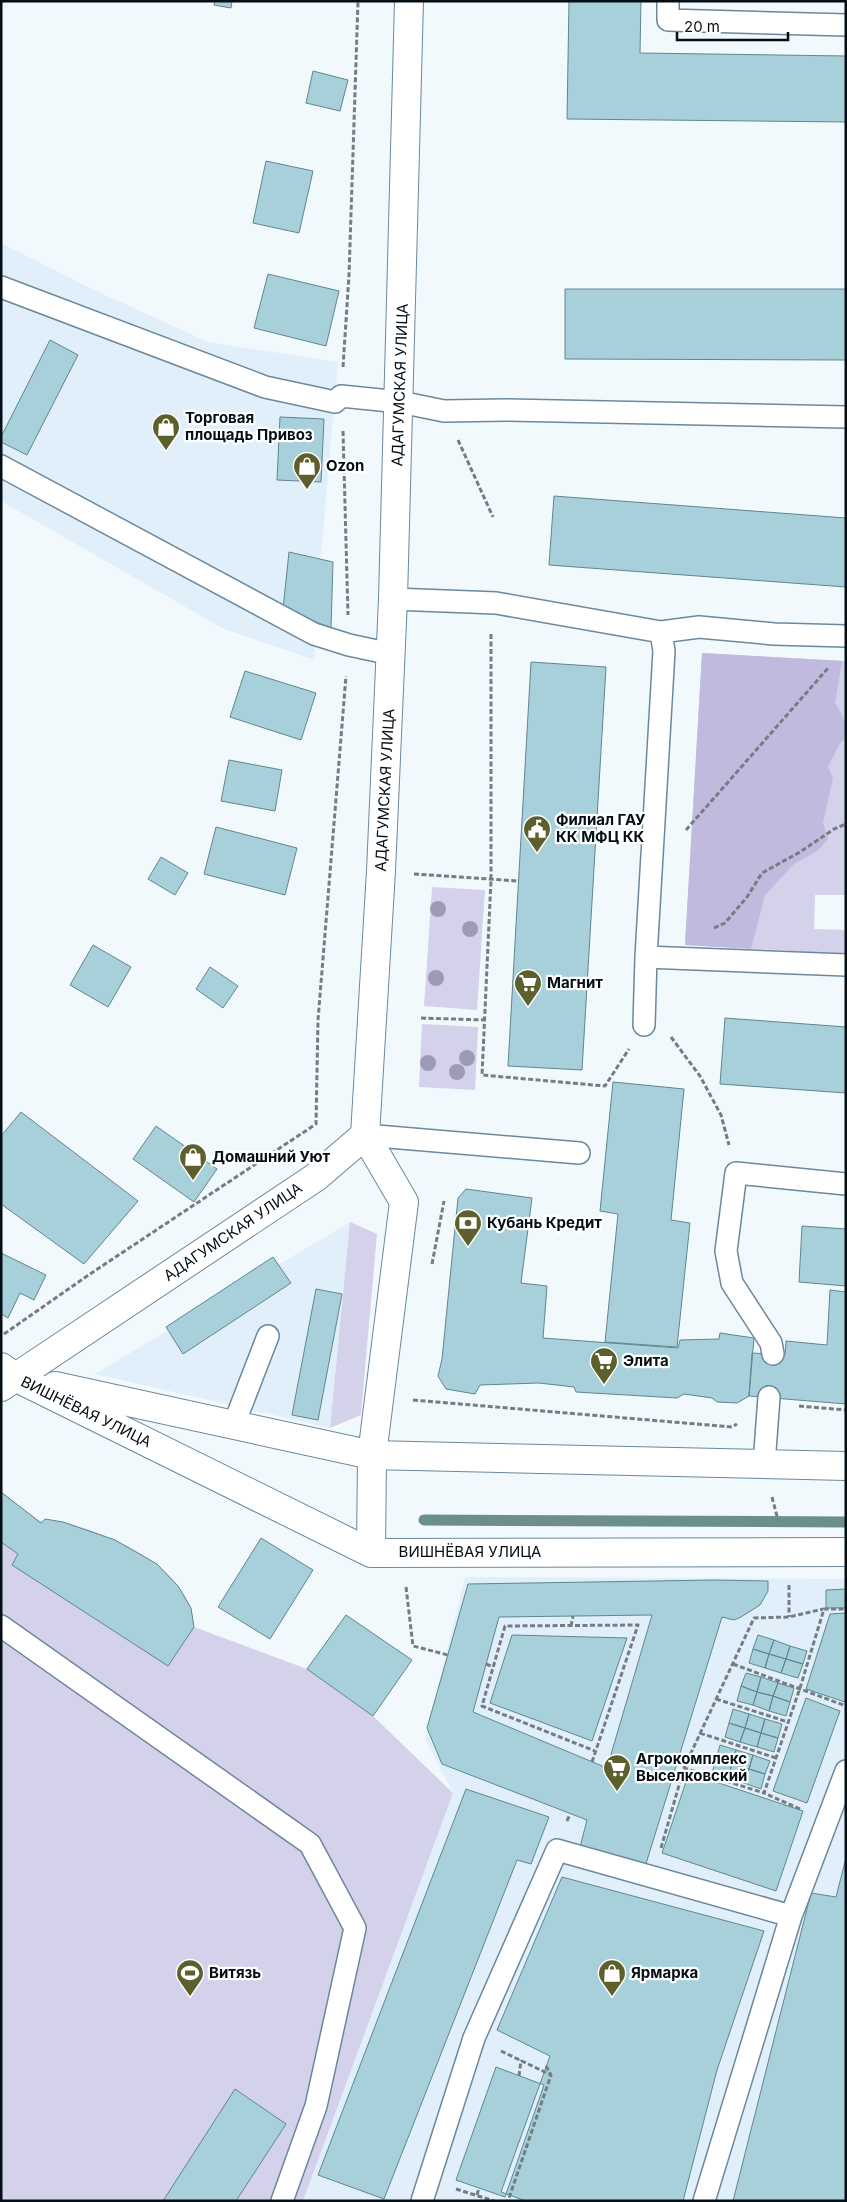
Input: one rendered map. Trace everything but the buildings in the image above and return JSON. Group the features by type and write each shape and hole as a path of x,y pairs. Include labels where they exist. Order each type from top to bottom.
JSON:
{"street":[{"name":"АДАГУМСКАЯ УЛИЦА","path":"6,1377 316,1177 365,1135 381,871 394,599 408,1"},
{"path":"365,1135 404,1202 372,1454 371,1553"},
{"name":"ВИШНЁВАЯ УЛИЦА","path":"6,1377 372,1454 846,1466"},
{"name":"ВИШНЁВАЯ УЛИЦА","path":"6,1377 371,1553 846,1552"}],"lane":[{"path":"668,1 668,20 846,25"},
{"path":"1,287 265,387 335,402 342,396 400,402 444,411 506,410 846,417"},
{"path":"1,466 314,634 349,645 391,654"},
{"path":"394,599 496,602 661,632 698,627 774,634 845,636"},
{"path":"644,1025 646,957 664,651 661,632"},
{"path":"646,957 846,965"},
{"path":"365,1135 579,1153"},
{"path":"772,1354 771,1343 732,1283 726,1251 736,1173 846,1184"},
{"path":"234,1424 268,1336"},
{"path":"764,1464 768,1400"},
{"path":"1,1626 310,1844 355,1928 316,2106 282,2201"},
{"path":"704,2201 791,1916 846,1770"},
{"path":"425,2191 474,2038 557,1850 791,1916"}],"path":[{"path":"1,1336 90,1274 316,1124 318,1020 349,645 342,396 349,275 358,1"},
{"path":"444,411 493,517"},
{"path":"491,626 491,880 482,1075 604,1086 644,1025"},
{"path":"686,830 842,651 845,636"},
{"path":"710,930 725,923 747,897 762,873 800,852 834,829 846,824"},
{"path":"381,871 518,882"},
{"path":"646,1003 700,1076 722,1115 736,1173"},
{"path":"421,1018 485,1020"},
{"path":"432,1267 444,1201"},
{"path":"406,1399 732,1427 768,1400 846,1410"},
{"path":"764,1464 786,1552"},
{"path":"406,1583 412,1646 448,1655"},
{"path":"653,1877 684,1768 754,1618 789,1617 824,1609 846,1609"},
{"path":"764,1793 800,1688 824,1609"},
{"path":"571,1626 573,1616"},
{"path":"592,1762 638,1625 505,1626 482,1706 595,1751"},
{"path":"486,1664 493,1667"},
{"path":"733,1664 846,1706"},
{"path":"716,1699 788,1722"},
{"path":"700,1733 776,1758"},
{"path":"684,1768 764,1793 828,1821"},
{"path":"474,2038 552,2075"},
{"path":"519,2076 521,2060"},
{"path":"546,2066 552,2075"},
{"path":"508,2201 552,2075"},
{"path":"477,2195 479,2188"},
{"path":"425,2191 477,2195 494,2201"}],"shaded area":[{"name":"Торговая площадь Привоз","path":"1,243 92,289 208,342 338,362 314,634 315,660 224,629 1,501"},
{"path":"702,653 846,661 846,895 815,895 814,929 846,930 846,954 685,945"},
{"path":"702,653 842,661 835,703 844,719 846,737 839,745 828,767 833,778 823,823 828,839 817,851 794,864 765,895 751,949 685,945"},
{"path":"432,887 485,890 477,1010 424,1006"},
{"path":"422,1024 478,1027 475,1090 419,1087"},
{"path":"350,1222 330,1428 95,1374"},
{"path":"350,1222 377,1234 361,1415 330,1428"},
{"name":"Витязь","path":"1,1492 41,1522 45,1519 86,1529 129,1547 149,1559 167,1574 181,1590 191,1608 194,1627 307,1669 373,1716 453,1793 303,2201 1,2201"},
{"name":"Ярмарка","path":"465,1577 846,1579 846,2201 303,2201 453,1793 425,1739"}],"waterway":[{"path":"424,1520 846,1522"}],"place":[{"name":"Торговая площадь Привоз","path":"166,451"},
{"name":"Ozon","path":"307,490"},
{"name":"Филиал ГАУ КК МФЦ КК","path":"537,853"},
{"name":"Магнит","path":"528,1007"},
{"name":"Домашний Уют","path":"193,1181"},
{"name":"Кубань Кредит","path":"468,1247"},
{"name":"Элита","path":"604,1385"},
{"name":"Агрокомплекс Выселковский","path":"617,1792"},
{"name":"Витязь","path":"190,1997"},
{"name":"Ярмарка","path":"612,1997"}]}
